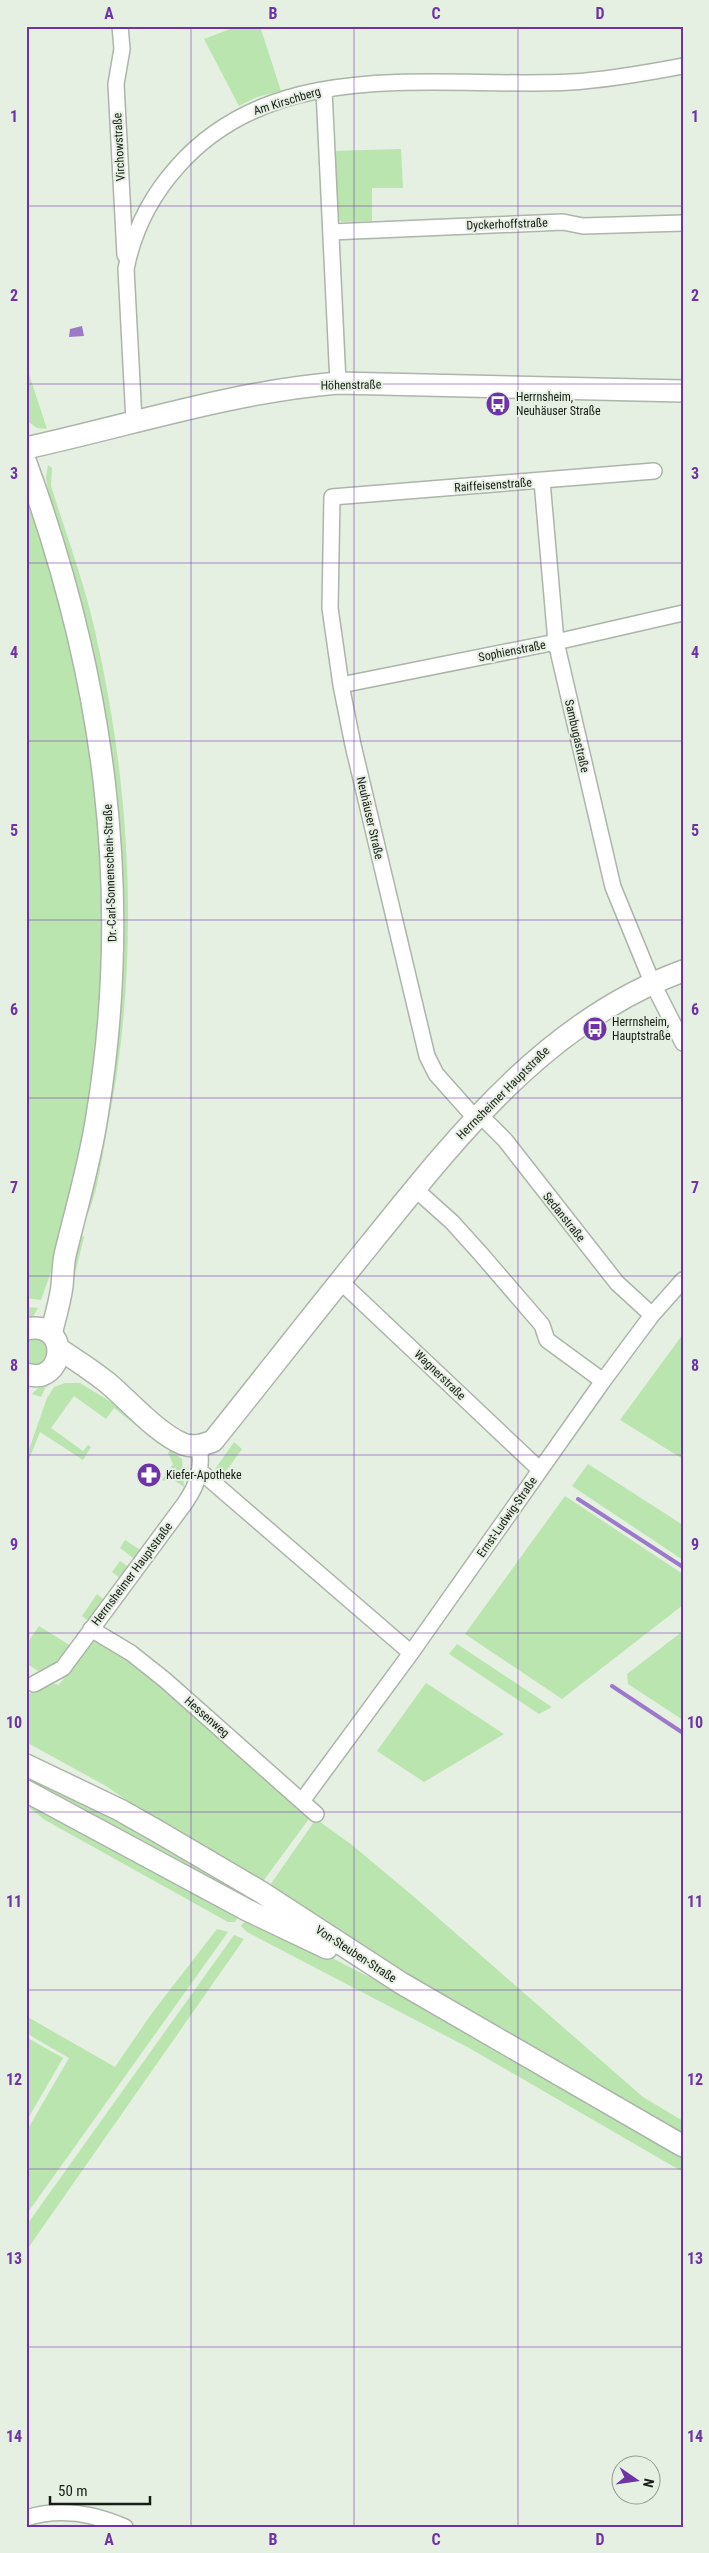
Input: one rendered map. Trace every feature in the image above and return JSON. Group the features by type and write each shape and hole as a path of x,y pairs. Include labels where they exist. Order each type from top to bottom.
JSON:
{"street":[{"name":"Virchowstraße","path":"120,26 122,49 116,84 126,269"},
{"name":"Am Kirschberg","path":"134,421 126,269 134,236 151,200 163,182 200,143 218,129 246,114 277,102 324,90 408,80 571,82 640,74 683,66"},
{"path":"324,90 338,384"},
{"name":"Dyckerhoffstraße","path":"331,232 563,222 583,226 683,223"},
{"name":"Höhenstraße","path":"26,448 134,421 291,387 338,384 683,391"},
{"name":"Dr.-Carl-Sonnenschein-Straße","path":"26,463 66,585 87,670 101,747 113,865 112,971 101,1094 86,1171 64,1258 62,1288 39,1356"},
{"name":"Raiffeisenstraße","path":"332,497 654,471"},
{"name":"Sambugastraße","path":"542,481 556,642 612,887 652,982 683,1043"},
{"name":"Neuhäuser Straße","path":"332,497 330,608 341,685 353,744 427,1056 436,1074 478,1117"},
{"name":"Sophienstraße","path":"341,685 556,642 683,613"},
{"name":"Herrnsheimer Hauptstraße","path":"34,1684 63,1668 185,1503 195,1486 200,1471 199,1446 213,1441 414,1188 478,1117 522,1071 585,1020 652,982 683,971"},
{"name":"Sedanstraße","path":"478,1117 505,1140 617,1283 652,1316"},
{"path":"414,1188 452,1222 542,1325 547,1340 604,1382"},
{"name":"Ernst-Ludwig-Straße","path":"302,1801 652,1316 683,1280"},
{"name":"Wagnerstraße","path":"340,1281 540,1470"},
{"path":"39,1356 109,1385 131,1406 175,1440 184,1445 199,1446"},
{"path":"200,1471 410,1653"},
{"name":"Hessenweg","path":"91,1629 130,1653 165,1680 316,1814"},
{"name":"Von-Steuben-Straße","path":"26,1765 120,1810 158,1831 261,1892 400,1983"},
{"name":"Von-Steuben-Straße","path":"26,1791 248,1910 400,1983"},
{"path":"400,1983 683,2146"},
{"path":"26,2518 55,2513 84,2512 125,2527"}],"green space":[{"path":"238,26 260,26 281,91 257,97 239,106 204,39"},
{"path":"401,149 403,188 372,188 372,221 342,222 335,217 332,151"},
{"path":"26,365 47,429 37,428 26,420"},
{"path":"48,465 52,468 51,486 91,613 107,690 117,750 127,872 128,933 125,994 119,1054 101,1165 95,1193 88,1213 84,1211 103,1124 108,745 89,630 48,490 46,478"},
{"path":"26,499 54,584 91,736 102,836 104,903 103,971 99,1038 91,1105 78,1171 62,1236 41,1300 26,1298"},
{"path":"81,1234 84,1237 68,1302 66,1293"},
{"path":"26,1307 38,1308 33,1317 26,1322"},
{"path":"683,1334 683,1459 620,1420"},
{"path":"31,1336 51,1343 44,1367 26,1364 26,1340"},
{"path":"59,1378 45,1388 41,1397 32,1394 43,1383"},
{"path":"65,1383 80,1383 116,1405 150,1430 147,1434 114,1408 106,1419 74,1396 51,1428 83,1451 88,1445 91,1447 83,1460 40,1432 26,1467 26,1458 47,1398 54,1387"},
{"path":"234,1442 242,1449 219,1481 211,1475"},
{"path":"170,1450 182,1459 184,1487 168,1476 164,1481 162,1480 173,1464 168,1453"},
{"path":"588,1464 683,1525 683,1560 572,1486"},
{"path":"565,1496 683,1574 683,1605 562,1699 465,1634"},
{"path":"125,1540 142,1551 136,1560 120,1548"},
{"path":"120,1561 130,1568 122,1580 112,1572"},
{"path":"97,1594 107,1602 99,1612 87,1620 82,1616"},
{"path":"39,1626 71,1646 54,1671 46,1666 41,1673 26,1663 26,1645"},
{"path":"683,1631 683,1720 628,1684 627,1674"},
{"path":"92,1639 129,1656 311,1816 261,1884 146,1814 106,1786 26,1742 26,1697 41,1686 59,1685"},
{"path":"457,1644 552,1707 539,1714 449,1654"},
{"path":"426,1683 504,1734 424,1782 377,1751"},
{"path":"26,1773 95,1807 253,1895 247,1904 201,1877 172,1856 26,1778"},
{"path":"26,1795 242,1911 235,1922 228,1922 45,1820 26,1805"},
{"path":"316,1819 352,1845 413,1896 643,2097 683,2121 683,2136 441,1994 268,1888"},
{"path":"250,1916 410,1998 683,2154 683,2172 471,2049 247,1932 241,1926"},
{"path":"217,1929 228,1932 26,2215 26,2132 69,2058 26,2033 26,2016 115,2067 152,2013"},
{"path":"234,1935 244,1939 26,2251 26,2226"},
{"path":"26,2037 63,2058 26,2122"}],"shaded area":[{"path":"82,326 84,336 69,337 70,329"}],"waterway":[{"path":"578,1499 683,1567"},
{"path":"612,1686 683,1733"}],"place":[{"name":"Herrnsheim, Neuhäuser Straße","path":"498,404"},
{"name":"Herrnsheim, Hauptstraße","path":"595,1029"},
{"name":"Kiefer-Apotheke","path":"149,1475"}]}
